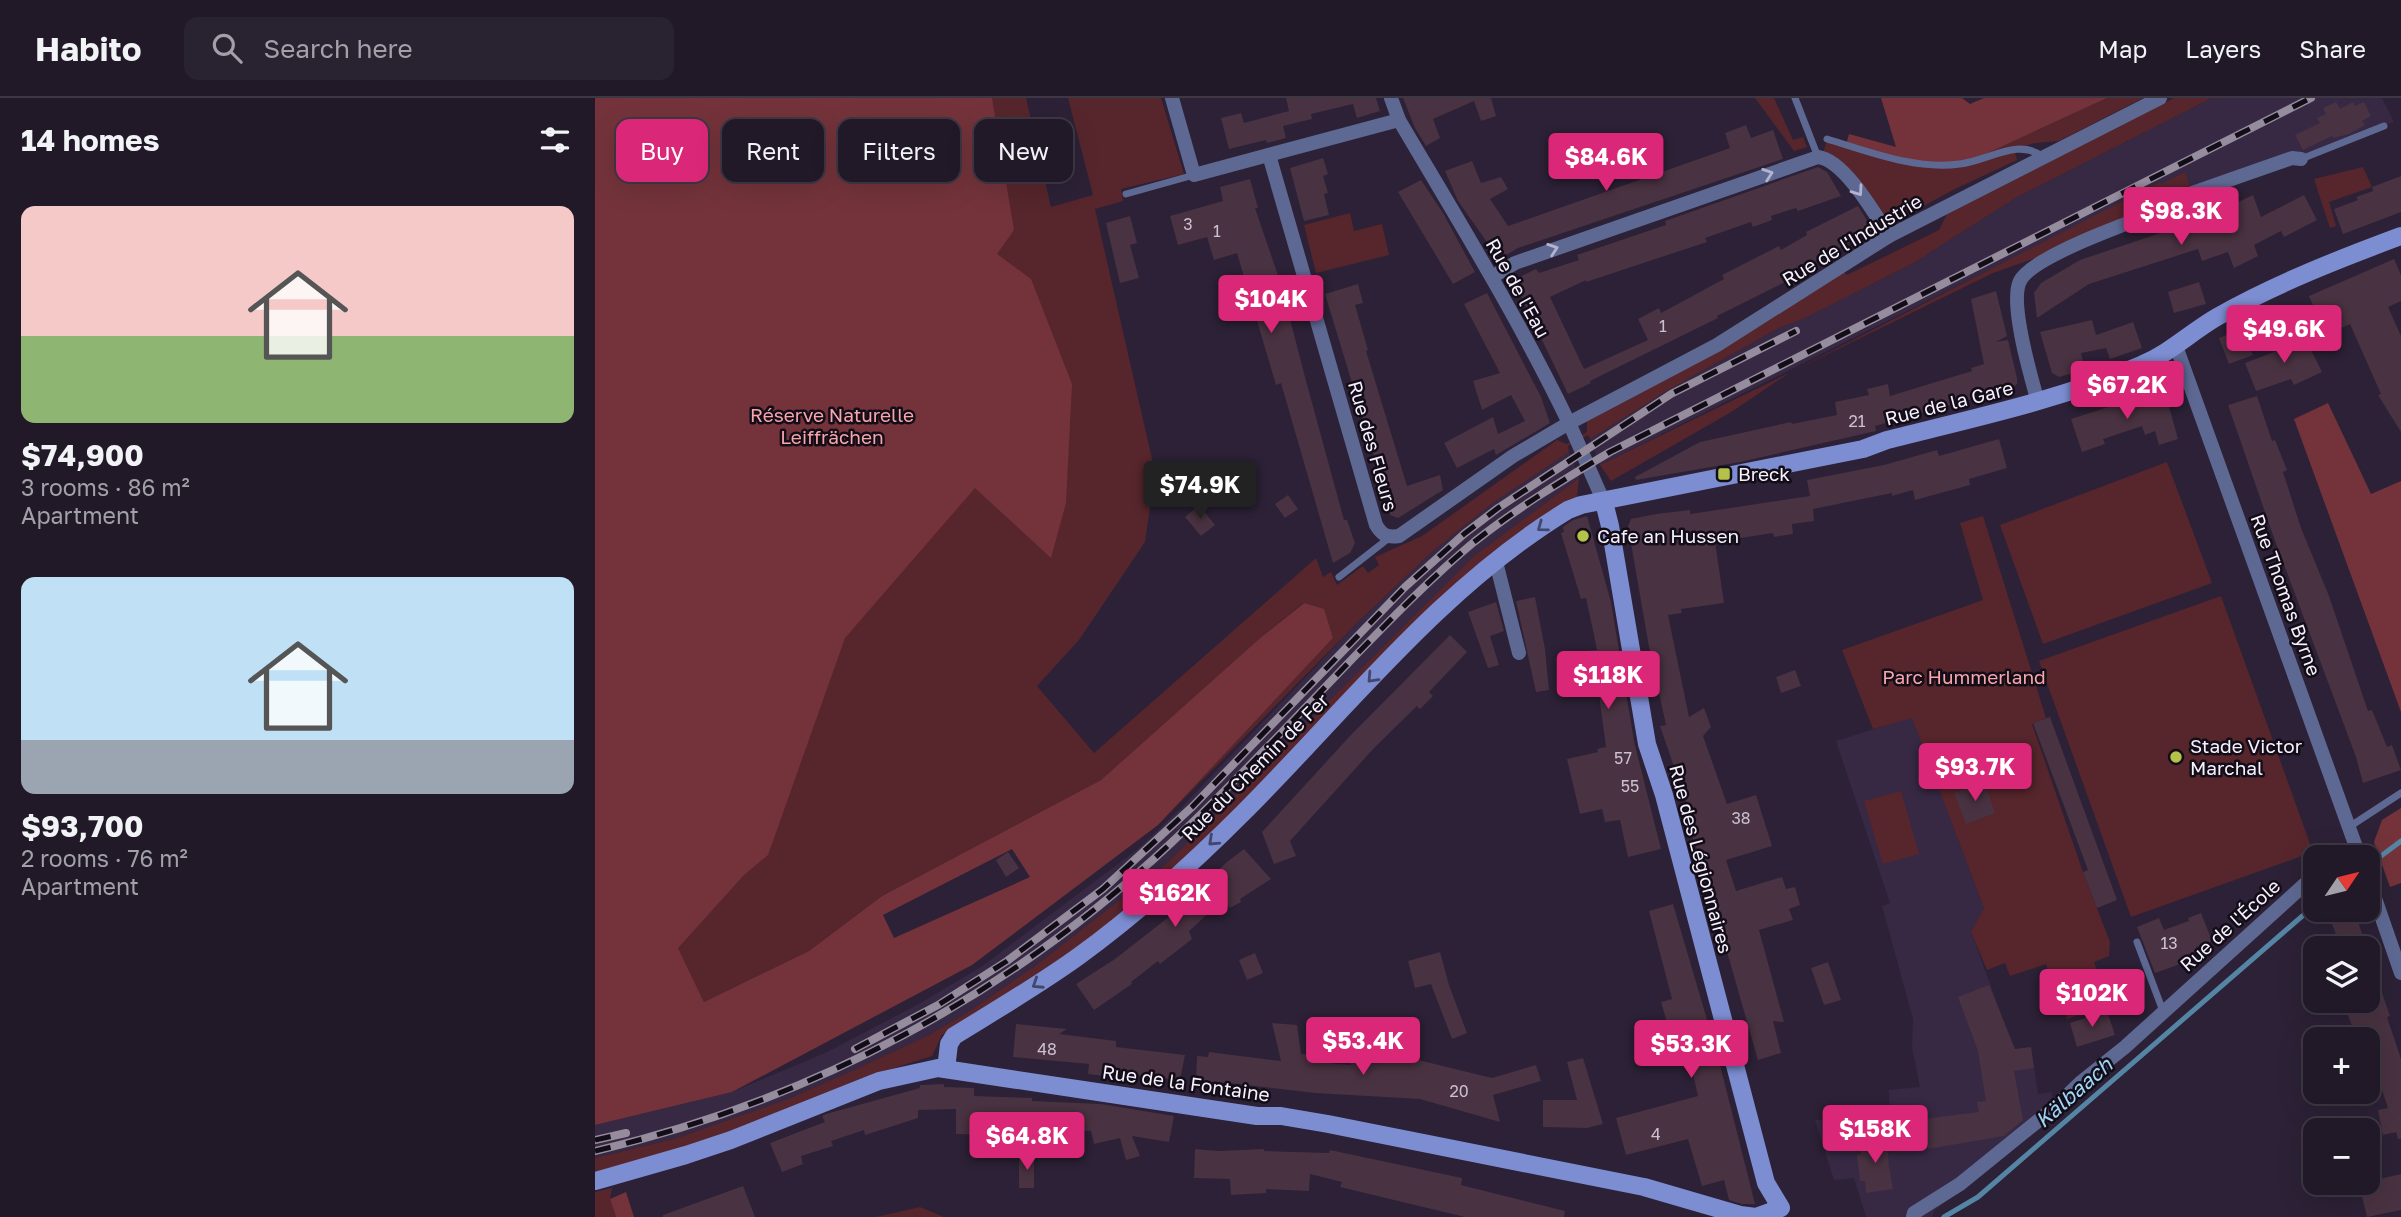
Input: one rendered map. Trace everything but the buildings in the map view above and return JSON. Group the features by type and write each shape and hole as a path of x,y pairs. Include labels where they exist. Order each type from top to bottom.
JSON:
{"main road":[{"path":"2038,402 2141,365 2176,346 2218,316 2277,286 2401,236"},
{"name":"Rue de la Gare","path":"1604,502 1863,449 1887,440 2038,402"},
{"name":"Rue du Chemin de Fer","path":"946,1069 949,1044 954,1036 1077,957 1153,896 1242,814 1422,626 1496,562 1568,510 1604,502"},
{"name":"Rue des Légionnaires","path":"1604,502 1647,744 1664,795 1766,1183 1786,1212"},
{"name":"Rue de la Fontaine","path":"595,1181 709,1148 879,1081 915,1071 946,1069 1257,1116 1281,1116 1328,1124 1644,1187 1740,1215 1756,1217 1786,1212"}],"street":[{"path":"1172,98 1194,175 1399,120"},
{"name":"Rue de l'Eau","path":"1391,98 1399,120 1492,277 1569,423 1604,502"},
{"name":"Rue de l'Industrie","path":"1569,423 1717,345 1889,236 2160,98"},
{"name":"Rue des Fleurs","path":"1269,155 1376,525 1381,534 1389,538 1399,536 1513,456 1569,423"},
{"path":"1492,277 1515,263 1818,157 1826,158 1840,168 1889,236"},
{"name":"Rue de la Gare","path":"2038,402 2015,302 2020,280 2029,269 2084,241 2185,202 2192,193 2292,158 2301,159"},
{"name":"Rue Thomas Byrne","path":"2176,346 2356,845"},
{"path":"1496,562 1519,653"},
{"name":"Rue de l'École","path":"1913,1217 1914,1213 1960,1184 2055,1107 2303,886"},
{"path":"2380,913 2401,973"}],"lane":[{"path":"1795,98 1818,157"},
{"name":"Rue de la Gare","path":"2301,159 2384,126"},
{"path":"1827,139 1923,164 1964,164 2013,149 2026,148 2035,150 2043,157"},
{"path":"1126,194 1194,175"},
{"path":"1339,577 1389,538"},
{"path":"2349,828 2401,793"},
{"path":"2137,942 2164,1012"}],"shaded area":[{"path":"2212,98 2382,98 2394,122 2192,193 2161,184 1600,465 1590,439 1668,390 1779,328 1803,319 1912,264 2017,197"},
{"path":"1569,452 1579,478 1474,556 1168,862 1039,963 965,1014 927,1036 788,1099 677,1138 595,1158 595,1125 732,1092 825,1053 917,1005 981,967 1139,848 1180,809 1359,621 1434,550 1493,503"},
{"path":"1912,717 1984,908 1971,932 2010,1038 2011,1050 2031,1047 2038,1094 2051,1092 2057,1115 1934,1211 1932,1217 1866,1217 1854,1178 1834,1180 1815,1120 1890,1116 1889,1090 1920,1087 1912,1048 1913,1019 1882,906 1890,903 1836,741"}],"green space":[{"name":"Réserve Naturelle Leiffrächen","path":"595,98 1026,98 1031,119 974,119 974,182 1045,182 1051,207 1093,195 1068,98 1161,98 1184,174 1121,189 1123,201 1095,209 1155,472 1145,542 1079,640 1037,686 1094,753 1316,558 1323,577 1331,572 1337,585 1363,566 1368,573 1379,565 1375,557 1422,536 1557,440 1567,444 1587,432 1587,419 1843,271 1847,275 1939,230 1947,214 2174,98 2212,98 2017,197 1912,264 1803,319 1779,328 1668,390 1590,439 1588,435 1568,446 1569,452 1493,503 1434,550 1359,621 1158,825 1333,638 1323,609 1303,603 1101,780 882,896 809,951 704,1002 678,948"},
{"name":"Réserve Naturelle Leiffrächen","path":"595,98 992,98 996,119 974,119 974,182 1006,182 1014,230 997,254 1031,279 1072,384 1066,503 1051,558 975,488 845,638 768,855 744,875 678,948 704,1002 809,951 882,896 1101,780 1259,639 1304,603 1324,609 1333,638 1158,825 972,965 732,1092 595,1125","holes":["1012,849 1030,877 894,938 883,915"]},
{"path":"1755,98 1774,98 1793,140 1803,137 1807,147 1794,151"},
{"path":"1881,98 1962,98 1970,104 1984,98 2107,98 1964,164 1923,164 1846,145 1849,134 1896,147"},
{"path":"2107,98 2143,98 2059,141 2035,143 2014,149 2017,160 1953,190 1883,228 1826,158 1824,150 1827,139 1964,164"},
{"path":"2363,167 2372,187 2329,202 2336,226 2330,228 2314,179"},
{"path":"2185,172 2192,193 2084,241 1993,273 1789,373 2160,182 2161,184"},
{"path":"1350,213 1354,231 1382,224 1389,255 1316,273 1304,225"},
{"path":"1789,373 1733,411 1611,481 1600,465"},
{"path":"2328,403 2371,494 2401,481 2401,712 2294,419"},
{"path":"2167,462 2212,583 2043,644 2000,525"},
{"path":"1579,478 1577,496 1549,517 1234,814 1111,925 993,1007 942,1035 932,1056 863,1078 730,1134 595,1172 595,1158 677,1138 788,1099 927,1036 965,1014 1039,963 1168,862 1474,556"},
{"name":"Parc Hummerland","path":"1983,516 2046,718 2032,724 2110,942 2109,956 2094,962 2110,1006 2067,1019 2046,964 2010,976 2005,963 1987,970 1971,932 1984,908 1912,718 1873,729 1842,650 1983,600 1960,523"},
{"name":"Stade Victor Marchal","path":"2221,596 2310,845 2303,845 2303,856 2131,917 2039,661"},
{"path":"1901,791 1919,854 1883,864 1864,801"},
{"path":"2401,808 2401,883 2390,887 2380,859 2380,845 2375,845 2374,842 2382,820"},
{"path":"612,1188 610,1199 616,1217 595,1217 595,1192"},
{"path":"626,1192 634,1217 616,1217 610,1199"},
{"path":"920,1207 944,1217 876,1217"}],"waterway":[{"name":"Kälbaach","path":"2381,856 2401,841"},
{"name":"Kälbaach","path":"1944,1217 1978,1197 2303,915"}],"railway":[{"path":"595,1151 675,1130 753,1103 829,1072 903,1035 975,994 1043,948 1109,898 1171,843 1242,774 1399,611 1458,555 1507,518 1575,473 1610,452 2311,98"},
{"path":"855,1049 938,1005 1007,961 1103,889 1192,807 1405,587 1464,534 1498,508 1671,394 1796,331"},
{"path":"595,1140 626,1133"}],"place":[{"name":"Breck","path":"1724,474"},
{"name":"Cafe an Hussen","path":"1583,536"},
{"name":"Stade Victor Marchal","path":"2176,757"}]}
